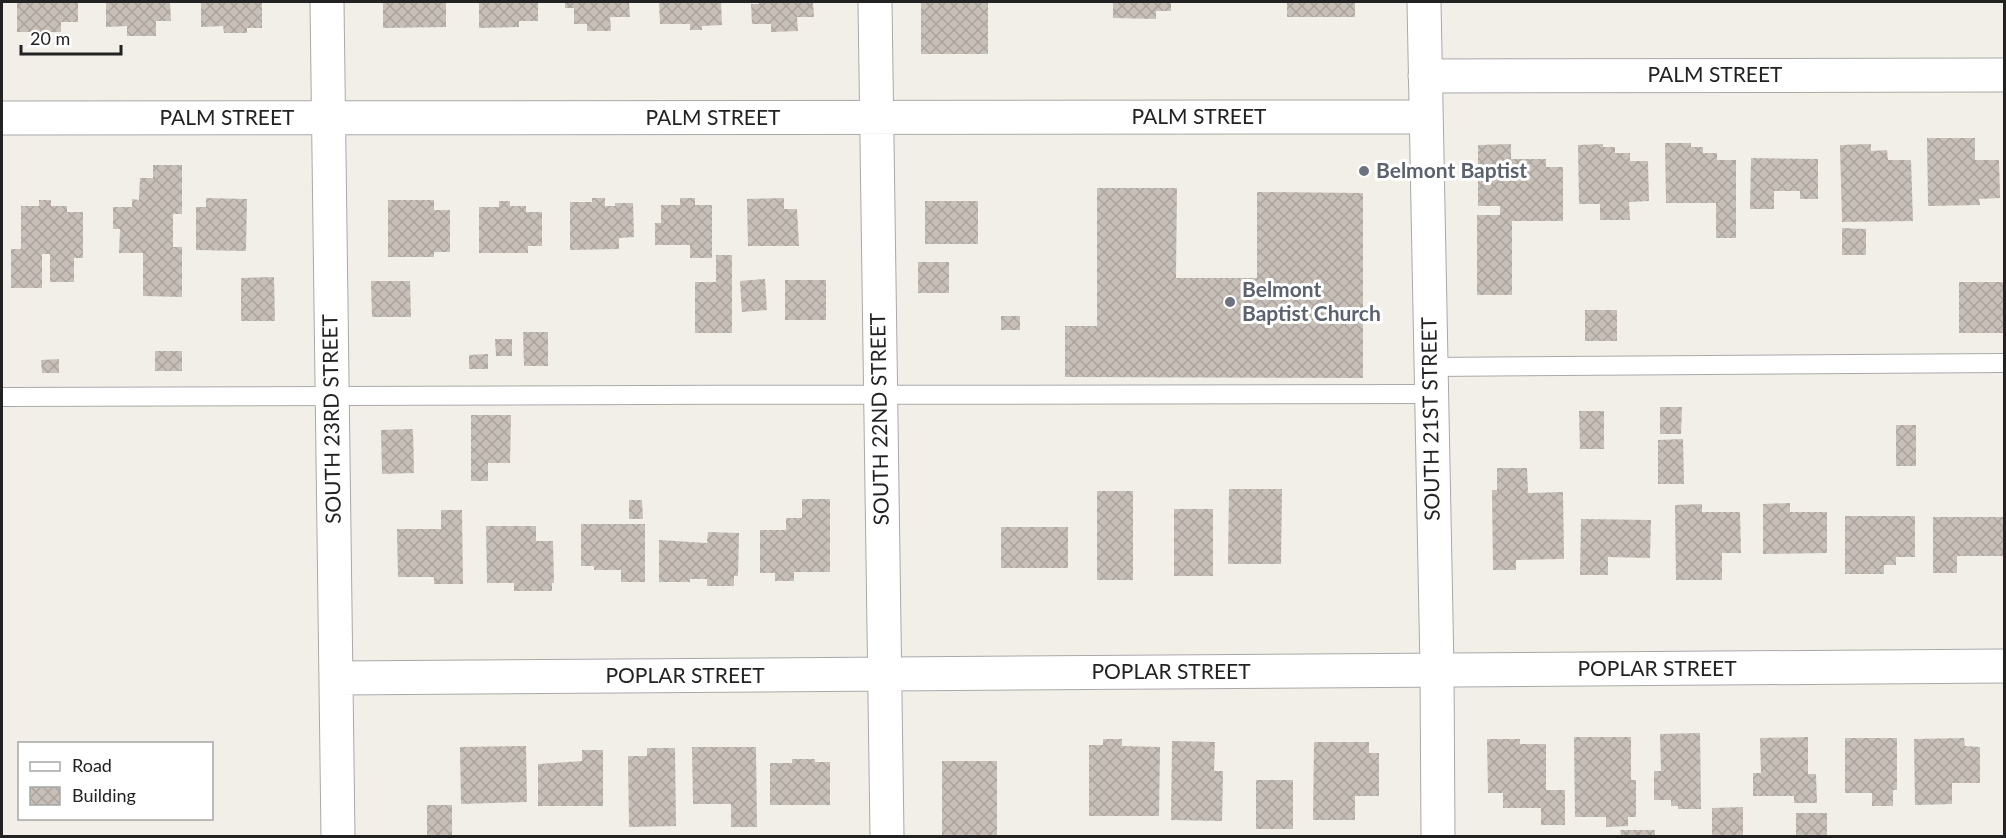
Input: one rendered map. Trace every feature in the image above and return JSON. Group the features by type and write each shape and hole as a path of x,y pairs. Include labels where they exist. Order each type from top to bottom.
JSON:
{"street":[{"name":"SOUTH 23RD STREET","path":"327,2 338,837"},
{"name":"SOUTH 22ND STREET","path":"875,2 887,837"},
{"name":"SOUTH 21ST STREET","path":"1424,2 1438,837"},
{"name":"PALM STREET","path":"1425,76 2004,75"},
{"name":"PALM STREET","path":"2,118 1425,117"},
{"name":"POPLAR STREET","path":"337,678 2004,666"}],"lane":[{"path":"2,397 332,394 880,396 2004,363"}],"building":[{"path":"17,2 78,2 78,22 61,22 61,32 17,32"},
{"path":"170,2 171,21 156,21 156,36 127,36 127,26 106,27 106,3"},
{"path":"201,2 262,3 262,28 247,28 247,33 224,33 223,26 201,27"},
{"path":"383,2 446,2 446,27 383,28"},
{"path":"479,2 538,2 538,21 519,21 519,27 479,28"},
{"path":"565,2 629,2 630,17 610,17 611,31 587,31 587,24 574,24 574,8 565,8"},
{"path":"659,2 721,2 722,25 702,26 702,30 690,30 690,24 660,24"},
{"path":"759,2 813,2 814,17 797,17 798,31 771,32 771,24 752,24 751,4 759,4"},
{"path":"921,2 988,2 988,54 921,54"},
{"path":"1113,2 1171,2 1171,11 1156,11 1156,19 1113,18"},
{"path":"1287,2 1355,2 1355,17 1287,17"},
{"path":"1927,138 1975,138 1975,160 1999,160 2000,198 1979,199 1980,205 1928,206"},
{"path":"1665,143 1691,143 1691,147 1703,147 1703,153 1717,153 1717,160 1736,160 1736,238 1716,238 1716,203 1666,203"},
{"path":"1511,144 1511,159 1546,159 1546,167 1563,167 1563,221 1512,221 1512,295 1477,295 1477,215 1500,215 1500,206 1478,206 1478,145"},
{"path":"1603,144 1603,147 1615,147 1615,153 1630,153 1630,161 1648,161 1649,201 1629,202 1630,220 1600,220 1600,204 1579,204 1578,145"},
{"path":"1871,144 1871,151 1887,150 1888,160 1911,160 1913,221 1842,222 1840,145"},
{"path":"1751,158 1818,159 1818,199 1800,199 1800,191 1774,191 1774,209 1750,209"},
{"path":"153,165 182,165 182,214 173,214 173,247 182,247 182,297 143,296 143,253 119,253 120,229 113,229 113,207 132,207 132,199 139,200 140,178 153,178"},
{"name":"Belmont Baptist Church","path":"1097,188 1177,188 1176,278 1257,278 1257,192 1363,193 1363,378 1065,377 1065,326 1097,326"},
{"path":"206,198 247,199 246,251 196,250 196,207 206,207"},
{"path":"592,198 605,198 605,206 615,206 615,203 633,203 634,237 619,238 619,249 570,250 570,202 592,202"},
{"path":"680,198 695,198 695,205 712,205 712,258 690,258 690,245 655,245 655,223 661,223 661,205 680,205"},
{"path":"784,198 784,209 797,209 799,246 748,246 747,199"},
{"path":"39,200 51,200 51,206 67,206 67,212 83,212 83,258 74,258 74,282 50,282 50,254 42,254 42,288 11,288 11,249 21,249 21,206 39,206"},
{"path":"388,200 434,200 434,210 450,210 450,252 434,252 434,257 388,257"},
{"path":"499,201 510,201 510,206 526,206 526,212 542,212 542,246 528,246 528,253 479,253 479,207 499,207"},
{"path":"925,201 978,201 978,244 925,244"},
{"path":"1842,228 1866,229 1866,255 1842,255"},
{"path":"716,255 732,255 732,333 695,333 695,282 716,282"},
{"path":"918,262 949,262 949,293 918,293"},
{"path":"274,277 275,321 241,321 241,278"},
{"path":"765,279 767,310 742,312 740,281"},
{"path":"785,280 826,280 826,320 785,320"},
{"path":"371,281 410,281 411,317 372,317"},
{"path":"1959,282 2004,282 2004,333 1959,333"},
{"path":"1585,310 1617,310 1617,341 1585,341"},
{"path":"1001,316 1020,316 1020,330 1001,330"},
{"path":"523,332 548,332 548,366 524,366"},
{"path":"495,339 512,339 512,356 496,356"},
{"path":"155,351 182,351 182,371 155,371"},
{"path":"488,354 488,369 469,369 469,355"},
{"path":"59,359 59,373 42,373 41,360"},
{"path":"1660,407 1682,407 1681,434 1660,434"},
{"path":"1579,411 1604,411 1604,449 1580,449"},
{"path":"471,415 511,415 510,463 488,463 488,481 471,481"},
{"path":"1896,425 1916,425 1916,466 1896,466"},
{"path":"413,429 414,473 382,474 381,430"},
{"path":"1683,439 1684,484 1658,484 1658,440"},
{"path":"1497,468 1527,468 1528,493 1563,492 1564,559 1516,560 1516,570 1493,570 1492,490 1497,490"},
{"path":"1229,489 1282,489 1281,564 1228,564"},
{"path":"1097,491 1133,491 1133,580 1097,580"},
{"path":"802,499 830,499 830,572 794,572 794,581 775,581 775,573 760,573 760,530 786,530 786,518 802,518"},
{"path":"629,500 642,500 643,519 629,519"},
{"path":"1790,503 1790,512 1827,512 1827,553 1763,554 1763,504"},
{"path":"1702,504 1702,512 1740,512 1741,553 1722,553 1722,580 1676,580 1675,505"},
{"path":"1174,509 1213,509 1213,576 1174,576"},
{"path":"441,510 462,510 463,584 434,584 434,577 398,577 397,529 441,529"},
{"path":"1845,516 1915,516 1915,557 1896,557 1896,565 1884,565 1884,574 1845,574"},
{"path":"1933,517 2003,517 2003,556 1957,556 1957,573 1933,573"},
{"path":"1581,519 1651,520 1650,558 1608,557 1608,575 1580,575"},
{"path":"581,524 645,524 645,582 621,582 621,570 594,570 594,566 581,566"},
{"path":"486,526 536,526 536,541 553,541 554,583 552,583 552,591 514,591 514,583 487,583"},
{"path":"1001,527 1068,527 1068,568 1001,568"},
{"path":"708,532 739,533 738,576 734,576 734,586 707,586 707,579 690,579 690,582 659,582 659,540 707,543"},
{"path":"1700,733 1701,809 1678,809 1678,806 1671,806 1671,800 1654,800 1654,771 1661,771 1660,734"},
{"path":"1574,737 1631,737 1631,780 1636,780 1636,817 1628,817 1628,826 1606,827 1606,817 1575,817"},
{"path":"1808,737 1808,774 1816,774 1817,803 1794,803 1794,796 1753,796 1753,773 1761,773 1760,738"},
{"path":"1845,738 1897,738 1897,790 1893,790 1893,806 1872,806 1872,793 1845,793"},
{"path":"1964,738 1965,746 1980,747 1980,783 1952,783 1952,804 1915,805 1914,739"},
{"path":"1103,739 1122,739 1122,746 1160,747 1159,816 1089,816 1089,745 1103,745"},
{"path":"1487,739 1520,739 1520,744 1546,744 1546,790 1565,790 1565,825 1541,825 1541,808 1503,808 1503,793 1488,793"},
{"path":"1172,741 1215,742 1214,771 1223,771 1222,821 1171,820"},
{"path":"1314,742 1369,742 1369,753 1379,753 1379,796 1355,796 1355,820 1313,820"},
{"path":"526,746 527,802 461,804 460,747"},
{"path":"692,747 756,747 757,827 731,827 731,804 693,804"},
{"path":"647,748 675,748 676,826 629,827 628,756 647,756"},
{"path":"582,750 603,750 603,806 538,806 538,764 582,761"},
{"path":"792,759 815,759 815,762 830,762 830,805 770,805 770,763 792,763"},
{"path":"942,761 997,761 997,836 942,836"},
{"path":"1256,780 1293,780 1293,829 1256,829"},
{"path":"427,805 452,805 452,836 427,836"},
{"path":"1743,807 1743,836 1712,836 1712,808"},
{"path":"1796,813 1827,813 1827,836 1796,836"},
{"path":"1620,830 1655,830 1655,836 1621,836"}],"place":[{"name":"Belmont Baptist","path":"1364,171"},
{"name":"Belmont Baptist Church","path":"1230,302"}]}
